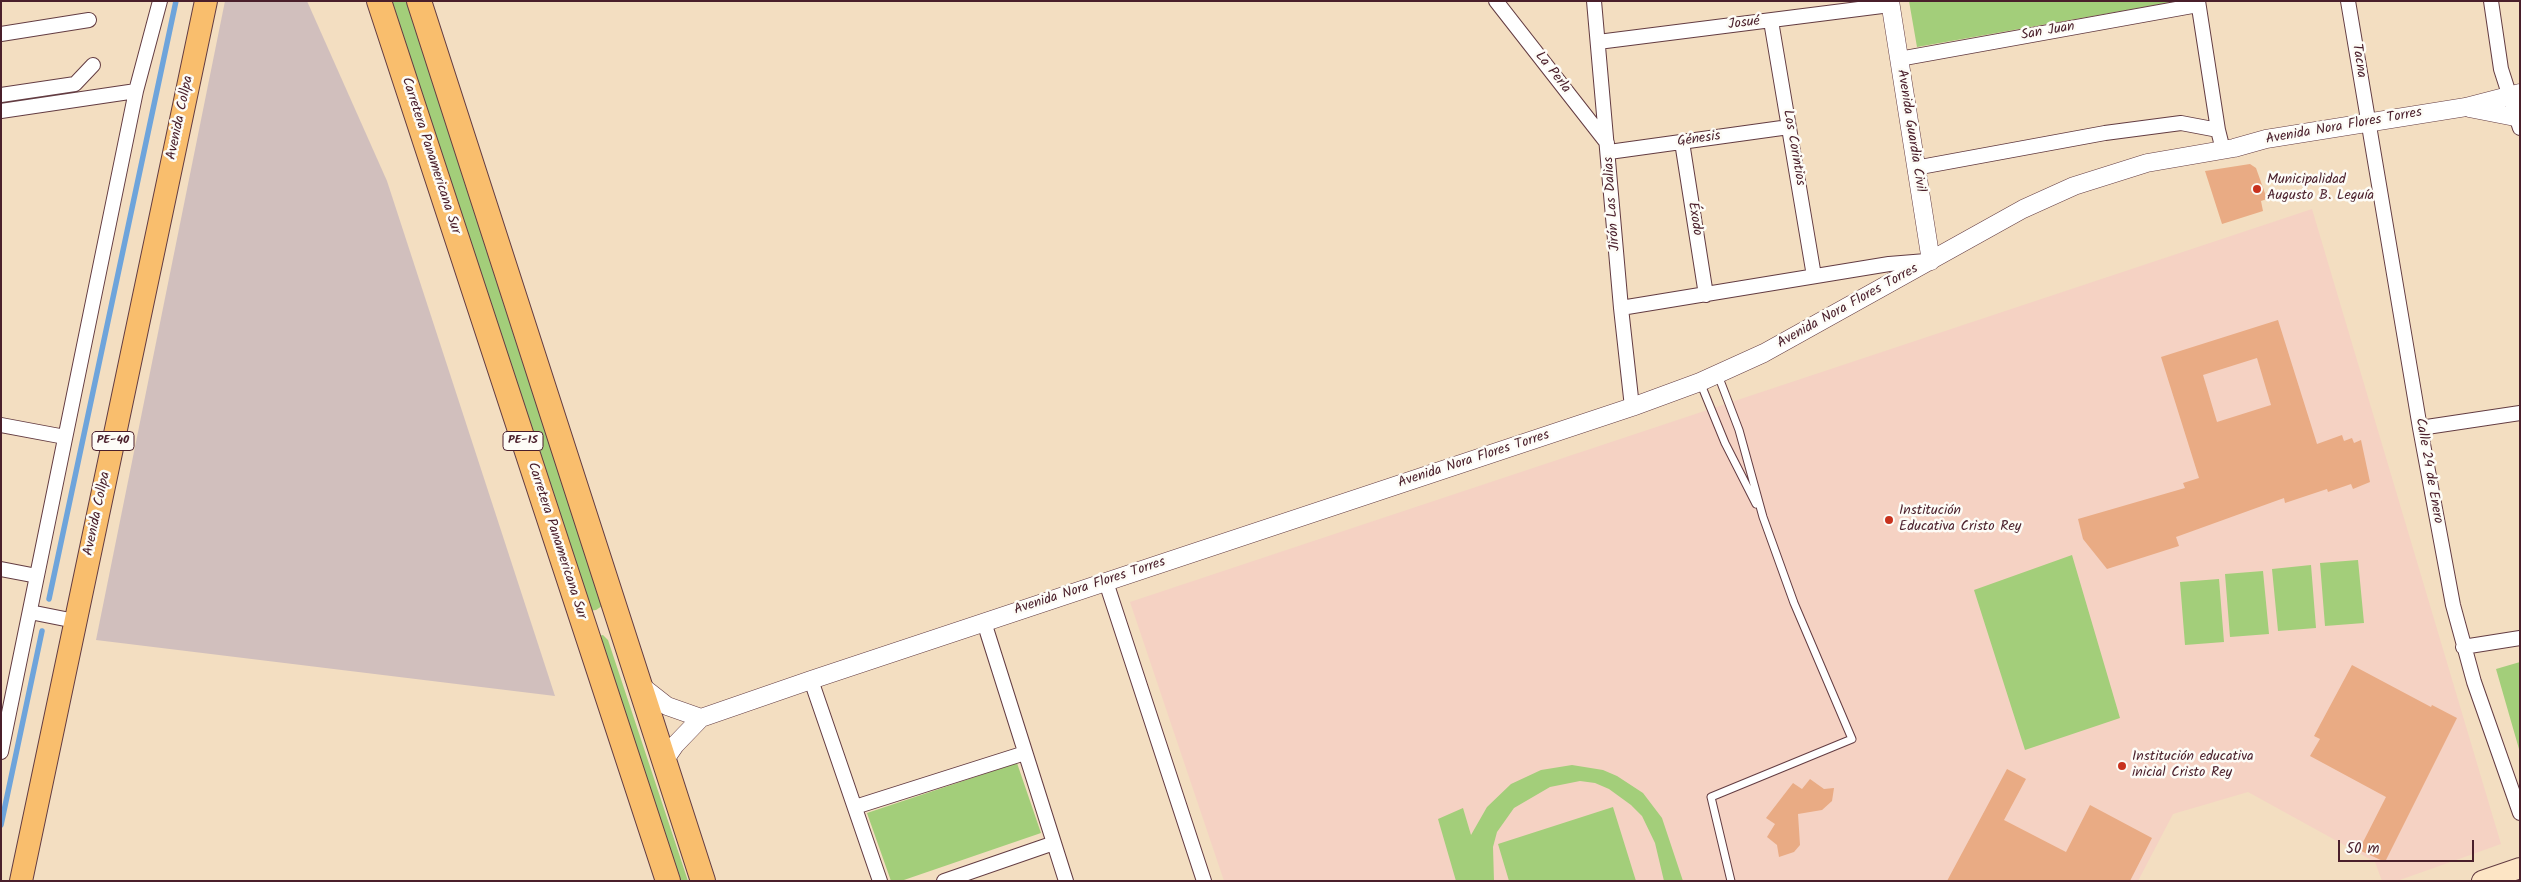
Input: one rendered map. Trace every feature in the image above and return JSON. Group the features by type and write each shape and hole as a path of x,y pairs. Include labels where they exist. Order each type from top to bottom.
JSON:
{"highway":[{"name":"Carretera Panamericana Sur","path":"379,1 665,880"},
{"name":"PE-1S","path":"419,1 704,881"},
{"path":"584,627 618,617"}],"main road":[{"name":"Avenida Collpa","path":"21,881 206,1"},
{"path":"2482,881 2520,868"}],"street":[{"path":"1,752 136,91 160,1"},
{"name":"La Perla","path":"1496,1 1608,148"},
{"name":"Jirón Las Dalias","path":"1594,1 1608,148 1620,308 1632,407"},
{"name":"Tacna","path":"2348,1 2368,121"},
{"path":"2492,1 2501,69 2515,94 2519,121"},
{"name":"Josué","path":"1598,42 1890,3"},
{"name":"Avenida Guardia Civil","path":"1890,3 1915,168 1932,261"},
{"path":"2198,3 2218,130 2223,150"},
{"name":"San Juan","path":"1899,59 2198,3"},
{"path":"1,34 89,20"},
{"name":"Los Corintios","path":"1771,20 1814,276"},
{"path":"1,96 76,84 93,65"},
{"path":"1,111 136,91"},
{"name":"Avenida Nora Flores Torres","path":"664,761 701,718 1632,407 1700,382 1764,352 1932,261 2023,209 2074,186 2146,163 2223,150 2266,139 2368,121 2466,107 2515,94"},
{"name":"Avenida Nora Flores Torres","path":"2466,107 2519,121"},
{"name":"Calle 24 de Enero","path":"2368,121 2420,428 2453,605 2463,647 2520,813"},
{"path":"1915,168 2105,133 2173,124 2190,124 2218,130"},
{"name":"Génesis","path":"1608,148 1682,142 1789,127"},
{"name":"Éxodo","path":"1682,142 1706,295"},
{"path":"1620,308 1889,264 1932,261"},
{"path":"2420,428 2520,413"},
{"path":"1,425 65,437"},
{"path":"1,570 37,576"},
{"path":"1106,582 1204,881"},
{"path":"30,612 75,621"},
{"path":"984,622 1066,881"},
{"path":"2463,647 2520,638"},
{"path":"811,680 880,881"},
{"path":"639,684 667,706 701,718"},
{"path":"855,807 1025,753"},
{"path":"944,881 1054,843"}],"lane":[{"path":"1718,374 1739,430 1763,517 1794,602 1852,739 1711,797 1732,881"},
{"path":"1700,382 1725,443 1763,517"}],"shaded area":[{"path":"225,1 307,1 387,181 555,696 96,640"},
{"name":"Institución Educativa Cristo Rey","path":"2312,209 2501,844 2397,881 2382,881 2375,862 2248,792 2173,814 2138,881 1224,881 1130,602"}],"green space":[{"path":"384,1 406,1 522,361 602,598 602,606 596,610 589,611"},
{"path":"1909,1 2178,1 1917,47"},
{"path":"2072,555 2120,718 2025,750 1974,590"},
{"path":"2358,560 2364,623 2325,626 2320,563"},
{"path":"2311,565 2316,628 2278,631 2272,569"},
{"path":"2263,571 2269,634 2230,637 2225,574"},
{"path":"2219,579 2224,642 2185,645 2180,582"},
{"path":"603,635 608,640 688,881 669,881 592,637"},
{"path":"2520,662 2520,749 2519,749 2496,669"},
{"path":"1017,763 1041,833 901,881 891,881 867,813"},
{"path":"1572,765 1603,770 1617,776 1643,793 1662,818 1683,881 1664,881 1655,843 1642,816 1631,805 1609,789 1595,783 1580,781 1550,787 1514,808 1497,832 1493,847 1494,881 1456,881 1438,819 1463,808 1471,835 1487,807 1511,784 1541,770"},
{"path":"1613,807 1636,881 1509,881 1498,844"}],"building":[{"path":"2250,164 2256,168 2267,199 2261,201 2263,211 2222,224 2205,171"},
{"path":"2278,320 2317,444 2342,435 2344,441 2352,438 2354,443 2361,440 2370,482 2353,489 2351,484 2328,492 2327,489 2285,503 2284,498 2176,537 2179,546 2107,569 2083,539 2078,519 2185,488 2183,483 2199,478 2161,357","holes":["2257,358 2271,405 2217,422 2203,375"]},
{"path":"2352,665 2431,707 2432,705 2457,718 2385,862 2359,850 2386,797 2310,756 2320,739 2314,736"},
{"path":"2007,769 2026,779 2004,820 2066,852 2090,805 2152,838 2130,881 1947,881"},
{"path":"1810,779 1824,789 1834,788 1832,801 1822,810 1798,814 1800,845 1794,852 1779,857 1777,845 1767,837 1775,824 1766,818 1793,783 1802,789"}],"waterway":[{"path":"49,599 176,1"},
{"path":"1,825 42,631"}],"place":[{"name":"Municipalidad Augusto B. Leguía","path":"2257,189"},
{"name":"Institución Educativa Cristo Rey","path":"1889,520"},
{"name":"Institución educativa inicial Cristo Rey","path":"2122,766"}]}
